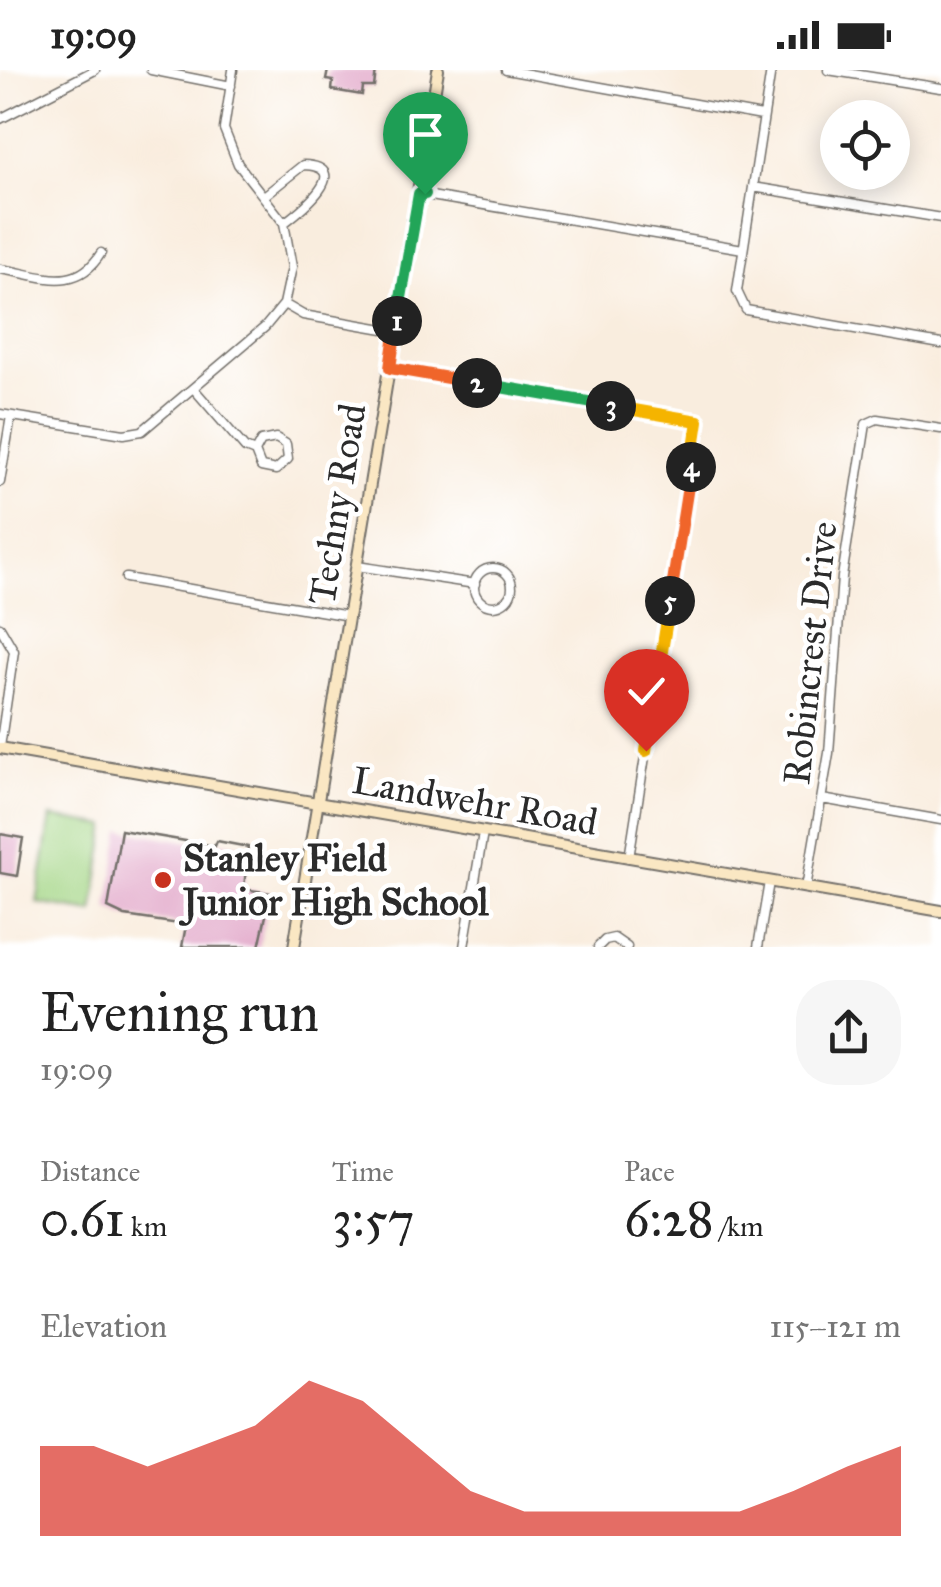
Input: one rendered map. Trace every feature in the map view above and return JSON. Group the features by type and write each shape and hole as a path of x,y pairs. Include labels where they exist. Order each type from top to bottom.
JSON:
{"main road":[{"name":"Techny Road","path":"294,947 438,70"},
{"name":"Landwehr Road","path":"0,747 941,911"}],"street":[{"path":"0,119 95,70"},
{"path":"150,70 231,86"},
{"path":"0,414 124,434 142,431 264,328 284,304 292,268 284,223 238,164 224,129 233,70"},
{"path":"506,70 762,116"},
{"path":"771,70 737,291 740,303 746,310 941,344"},
{"path":"828,70 941,88"},
{"path":"264,196 303,165 323,171 323,188 284,223"},
{"path":"753,187 941,218"},
{"path":"419,194 743,249"},
{"path":"0,269 71,280 92,268 101,253"},
{"path":"284,304 303,315 395,331"},
{"path":"390,368 698,421 629,858"},
{"path":"194,389 244,448 255,452"},
{"path":"0,482 11,416"},
{"name":"Robincrest Drive","path":"806,888 829,753 842,577 866,424 877,419 941,429"},
{"path":"276,438 286,444 288,459 282,468 271,471 260,467 255,452 264,439 276,438"},
{"path":"358,566 475,584"},
{"path":"487,570 501,570 510,580 510,594 501,604 488,605 477,597 475,584 487,570"},
{"path":"126,578 349,616"},
{"path":"0,627 14,651 0,747"},
{"path":"822,799 941,820"},
{"path":"464,947 483,833"},
{"path":"758,947 768,882"},
{"path":"598,947 604,940 614,938 627,947"}],"green space":[{"path":"51,817 107,826 93,912 37,903"}],"building":[{"path":"328,70 376,70 374,87 363,87 362,95 332,90 333,81 326,80"},
{"path":"121,830 215,846 217,841 248,847 244,889 271,893 259,947 182,947 186,925 125,916 108,908"},
{"path":"0,834 23,838 17,876 0,873"}],"place":[{"name":"Stanley Field Junior High School","path":"163,880"}],"route":[{"path":"425,194 419,194 390,368 698,421 646,751"}]}
